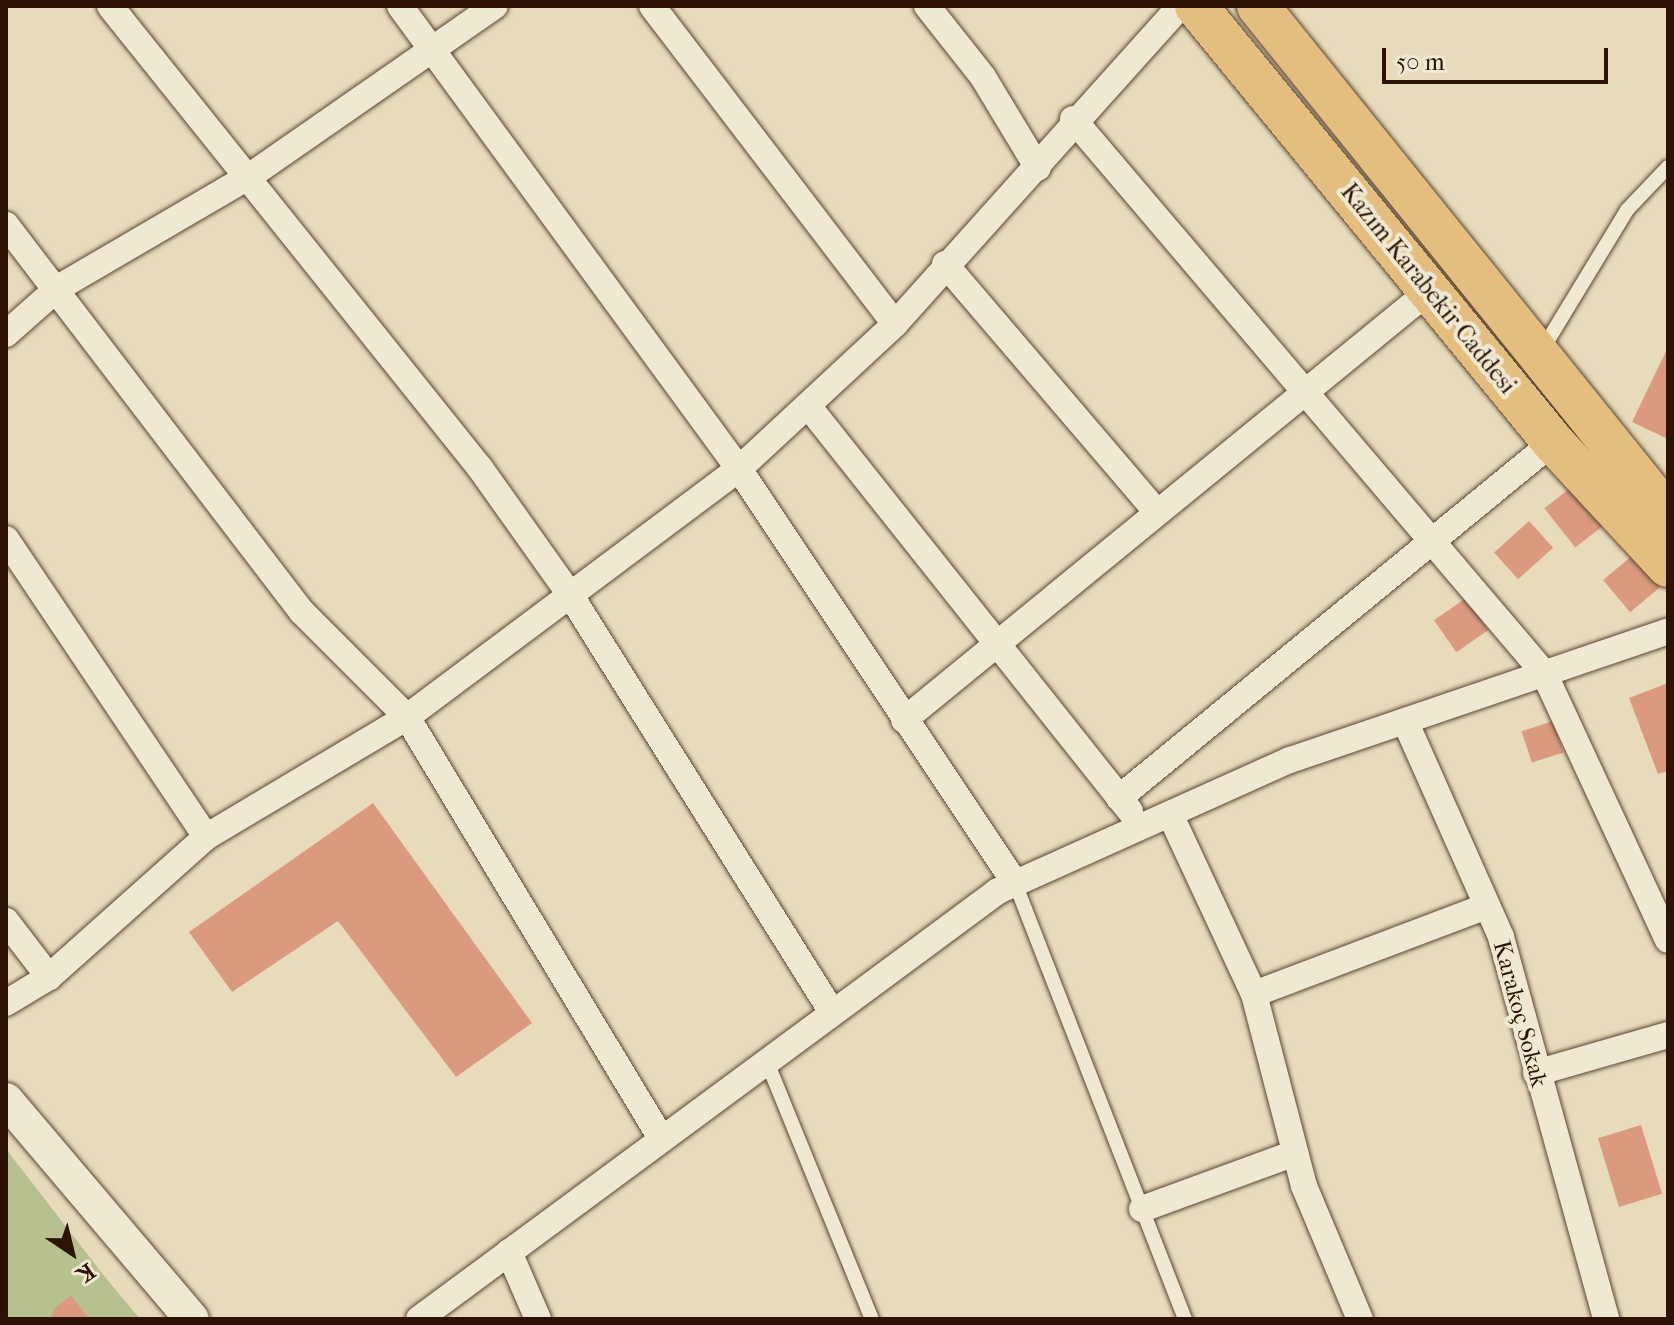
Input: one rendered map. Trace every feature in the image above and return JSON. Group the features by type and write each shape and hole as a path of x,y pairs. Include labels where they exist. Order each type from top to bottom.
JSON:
{"main road":[{"name":"Kazım Karabekir Caddesi","path":"1196,6 1553,442 1668,566"},
{"name":"Kazım Karabekir Caddesi","path":"1258,6 1668,515"}],"street":[{"path":"110,6 250,176 480,468 571,596 833,1013"},
{"path":"400,6 739,469 1015,883"},
{"path":"6,334 58,288 250,176 433,53 495,6"},
{"path":"652,6 895,324"},
{"path":"927,6 983,77 1038,168"},
{"path":"6,1003 49,977 206,837 407,717 739,469 895,324 945,264 1038,168 1073,119 1180,6"},
{"path":"1073,119 1308,389 1429,541 1544,673 1668,940"},
{"path":"6,225 58,288 302,612 407,717 662,1139"},
{"path":"945,264 1157,512"},
{"path":"904,720 1000,646 1157,512 1429,291"},
{"path":"809,407 1142,827"},
{"path":"1119,798 1553,442"},
{"path":"6,539 206,837"},
{"path":"419,1319 833,1013 1015,883 1290,760 1668,631"},
{"name":"Karakoç Sokak","path":"1405,721 1487,906 1606,1319"},
{"path":"1170,814 1254,994 1295,1153 1360,1319"},
{"path":"1254,994 1487,906"},
{"path":"6,921 49,977"},
{"path":"1536,1073 1668,1035"},
{"path":"6,1100 192,1319"},
{"path":"1142,1209 1295,1153"},
{"path":"509,1252 538,1319"}],"lane":[{"path":"1540,354 1627,210 1668,167"},
{"path":"1015,883 1185,1319"},
{"path":"767,1062 872,1319"}],"green space":[{"path":"6,1149 105,1277 140,1319 6,1319"}],"building":[{"path":"1668,347 1668,439 1632,422"},
{"path":"1583,478 1614,517 1575,548 1544,508"},
{"path":"1529,521 1553,548 1518,579 1494,552"},
{"path":"1633,555 1660,587 1630,612 1603,580"},
{"path":"1466,598 1488,630 1456,652 1434,620"},
{"path":"1668,683 1668,771 1658,774 1629,698"},
{"path":"1553,721 1563,752 1532,763 1522,731"},
{"path":"373,803 532,1023 456,1077 338,921 232,992 189,932"},
{"path":"1641,1125 1662,1194 1619,1207 1598,1138"},
{"path":"71,1295 89,1319 51,1319 54,1309"}]}
